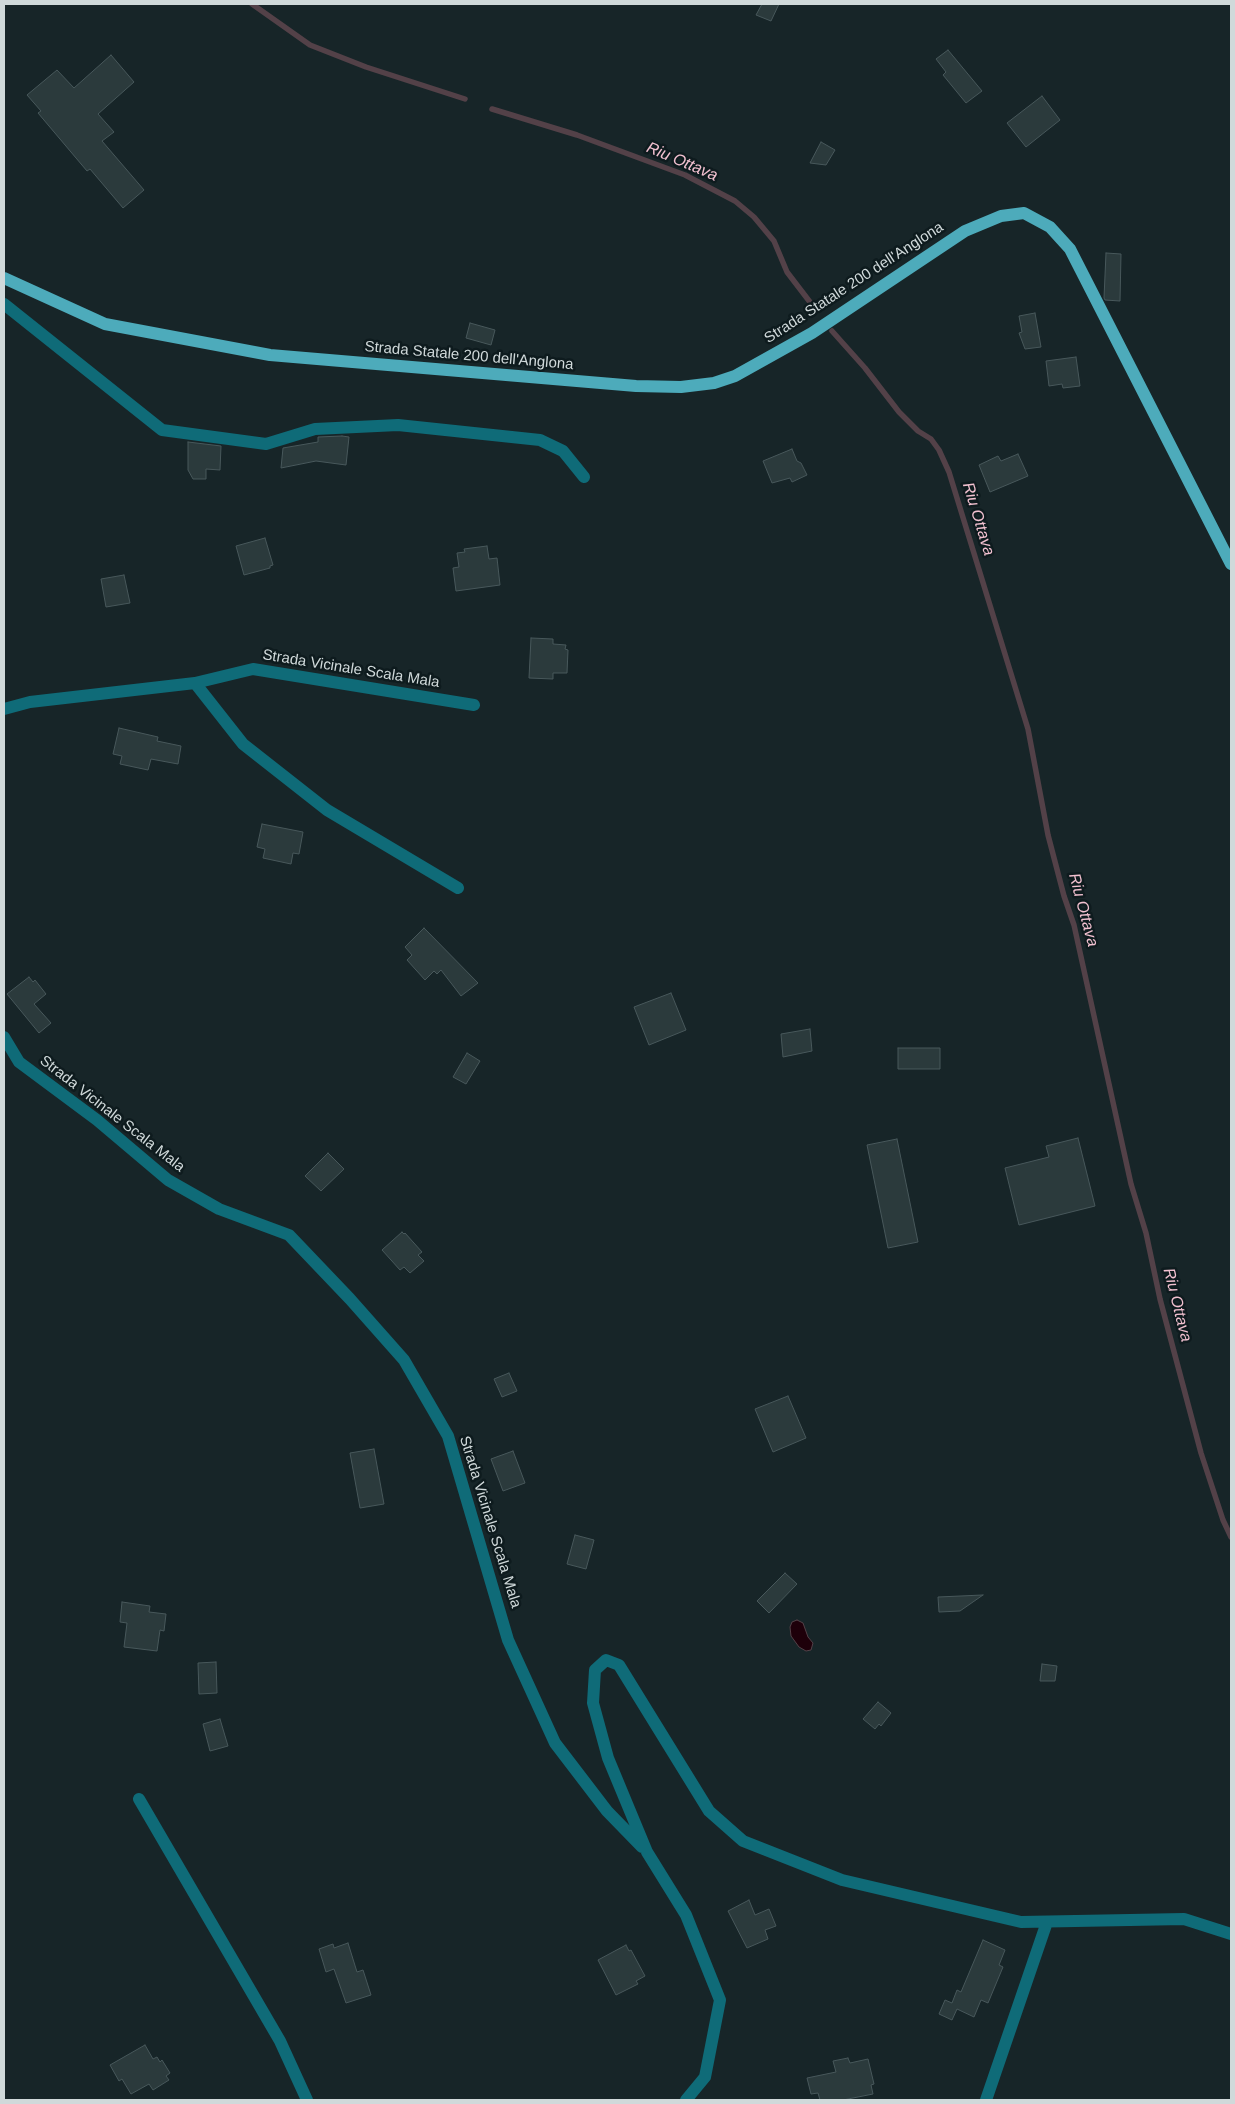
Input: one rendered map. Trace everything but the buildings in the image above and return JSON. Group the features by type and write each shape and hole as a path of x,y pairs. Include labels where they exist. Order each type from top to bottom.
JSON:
{"main road":[{"name":"Strada Statale 200 dell'Anglona","path":"4,278 104,324 270,355 636,386 681,387 714,384 735,376 812,333 965,231 1000,216 1024,213 1050,226 1070,249 1231,564"}],"street":[{"path":"4,304 162,430 266,444 315,429 398,425 540,440 564,451 584,476"},
{"name":"Strada Vicinale Scala Mala","path":"4,709 30,702 195,683 253,670 474,705"},
{"path":"195,683 244,744 326,810 458,888"},
{"name":"Strada Vicinale Scala Mala","path":"4,1037 19,1062 98,1120 168,1180 219,1209 289,1235 350,1299 404,1360 448,1436 508,1640 555,1744 607,1811 647,1852"},
{"path":"686,2100 705,2077 720,2000 686,1915 647,1852 608,1758 593,1703 595,1670 606,1660 619,1665 709,1811 743,1841 842,1880 1021,1922 1184,1919 1231,1934"},
{"path":"139,1799 280,2041 307,2100"},
{"path":"986,2100 1047,1922"}],"shaded area":[{"path":"797,1620 803,1623 808,1637 813,1643 811,1650 806,1651 799,1647 791,1636 790,1627 792,1622"}],"waterway":[{"name":"Riu Ottava","path":"252,4 310,45 366,67 465,99"},
{"name":"Riu Ottava","path":"492,109 577,135 685,175 735,201 754,217 774,241 787,272 813,306"},
{"name":"Riu Ottava","path":"832,331 865,368 899,412 918,431 931,439 939,450 949,472 1028,729 1048,835 1064,896 1074,925 1131,1184 1146,1233 1160,1299 1201,1453 1223,1520 1231,1537"}]}
